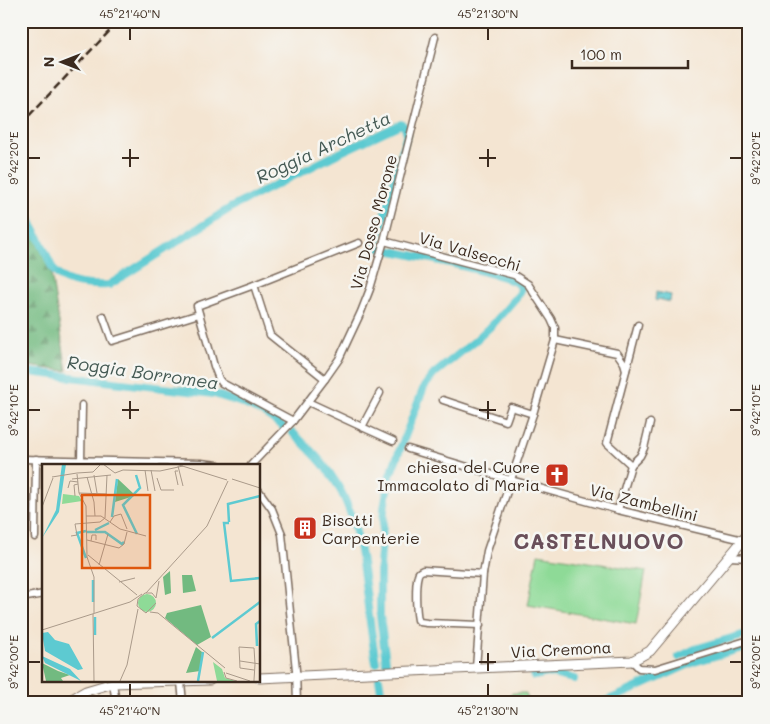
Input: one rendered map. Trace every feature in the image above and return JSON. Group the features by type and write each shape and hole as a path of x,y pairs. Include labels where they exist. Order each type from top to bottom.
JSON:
{"street":[{"name":"Via Dosso Morone","path":"252,464 293,421 325,379 339,359 361,312 370,290 382,246 435,37"},
{"path":"293,421 222,384 214,366 196,306 359,243"},
{"name":"Via Valsecchi","path":"382,246 514,275 528,284 551,318 555,328 555,340 533,414 487,551 476,668"},
{"path":"254,285 270,335 325,379"},
{"path":"103,316 112,341 199,314"},
{"path":"631,465 607,443 638,325"},
{"path":"555,340 616,353 624,363 626,371"},
{"path":"362,427 380,393"},
{"path":"443,400 506,421 511,407 533,414"},
{"path":"308,402 393,441"},
{"path":"81,460 82,405"},
{"path":"618,510 631,465 640,456 644,448 650,423"},
{"name":"Via Zambellini","path":"408,449 618,510 743,540"},
{"path":"21,459 81,460 90,463 210,464"},
{"path":"35,537 36,459"},
{"path":"260,491 272,509 282,534 297,703"},
{"name":"Via Cremona","path":"260,678 632,661 650,651 749,533"},
{"path":"729,557 749,558"},
{"path":"480,625 420,622 418,620 416,597 418,574 420,571 484,574"},
{"path":"21,598 42,594"},
{"path":"632,661 639,668 655,669 749,640"},
{"path":"65,703 86,691 113,683 182,682 183,703"},
{"path":"113,683 116,703"}],"green space":[{"path":"21,204 51,273 67,371 21,365"},
{"path":"538,554 646,571 636,624 528,605"},
{"path":"513,693 526,693 529,703 504,703 503,698"}],"water":[{"path":"656,292 671,295 670,302 655,300"}],"waterway":[{"name":"Roggia Archetta","path":"21,198 56,273 73,282 88,285 109,285 232,207 401,124 405,127 407,133 376,246 382,249 497,275 512,280 521,286 520,293 494,323 434,374 424,387 389,478 384,509 380,567 380,616 386,662"},
{"name":"Roggia Borromea","path":"21,371 214,394 242,403 266,414 283,427"},
{"name":"Roggia Borromea","path":"293,433 330,473 350,513 361,557 376,663"},
{"name":"Roggia Archetta","path":"679,657 695,649 749,633"},
{"name":"Roggia Borromea","path":"601,703 694,662 749,646"},
{"name":"Roggia Archetta","path":"534,676 548,673 574,679"},
{"name":"Roggia Borromea","path":"379,679 383,703"}],"railway":[{"path":"21,124 119,21"}],"place":[{"name":"chiesa del Cuore Immacolato di Maria","path":"557,475"},
{"name":"Bisotti Carpenterie","path":"305,528"}],"district":[{"name":"CASTELNUOVO","path":"599,540"}]}
